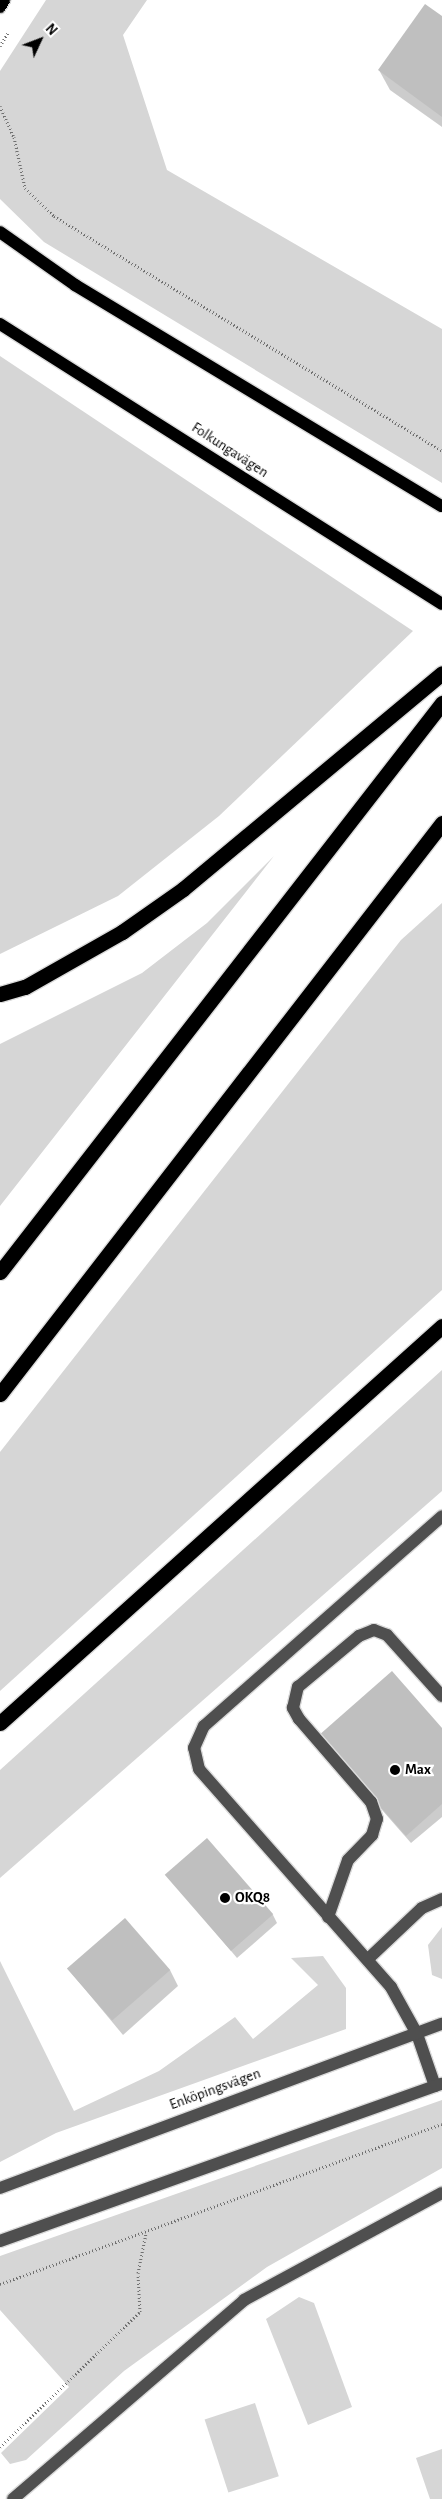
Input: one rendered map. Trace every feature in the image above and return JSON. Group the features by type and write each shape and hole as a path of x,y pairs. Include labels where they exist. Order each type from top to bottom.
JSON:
{"highway":[{"path":"0,994 25,987 122,932 183,889 442,674"},
{"path":"0,1272 442,703"},
{"path":"0,1394 442,823"},
{"path":"0,1723 442,1326"}],"main road":[{"path":"0,7 4,0"},
{"path":"0,232 75,285 442,506"},
{"name":"Folkungavägen","path":"0,324 442,604"}],"street":[{"path":"0,2241 439,2085 416,2034 391,1987 199,1769 194,1748 204,1726 442,1516"},
{"path":"328,1917 348,1860 372,1836 377,1819 371,1802 299,1719 293,1708 298,1688 359,1636 374,1630 387,1635 442,1696"},
{"path":"368,1959 422,1908 442,1899"},
{"name":"Enköpingsvägen","path":"0,2188 442,2024"},
{"path":"13,2499 244,2300 442,2193"}],"path":[{"path":"0,106 14,137 25,188 54,216 442,451"},
{"path":"0,2284 146,2233 442,2124"},
{"path":"0,2447 140,2312 138,2273 146,2233"}],"shaded area":[{"path":"46,0 147,0 123,35 167,170 442,329 442,483 44,242 0,199 0,71"},
{"path":"0,356 413,631 219,816 118,896 0,954"},
{"path":"274,856 0,1206 0,1044 142,973 207,923"},
{"path":"442,903 442,1290 0,1691 0,1452 401,940"},
{"path":"442,1370 442,1491 0,1878 0,1770"},
{"path":"442,1927 442,1979 432,1975 428,1945"},
{"path":"323,1956 346,1988 346,2029 56,2133 0,2162 0,1961 74,2111 159,2071 235,2017 253,2039 318,1985 291,1958"},
{"path":"442,2100 442,2168 267,2267 124,2371 26,2460 10,2464 1,2453 69,2387 0,2310 0,2256"},
{"path":"299,2297 314,2303 352,2407 308,2425 266,2319"},
{"path":"255,2403 279,2476 228,2493 205,2419"},
{"path":"442,2449 442,2499 430,2499 416,2458"}],"building":[{"path":"425,4 442,16 442,117 378,70"},
{"name":"Max","path":"392,1671 442,1728 442,1804 406,1836 318,1736"},
{"path":"207,1838 273,1914 231,1951 165,1875"},
{"path":"125,1918 170,1970 112,2021 67,1969"}],"place":[{"name":"Max","path":"395,1770"},
{"name":"OKQ8","path":"225,1898"}]}
